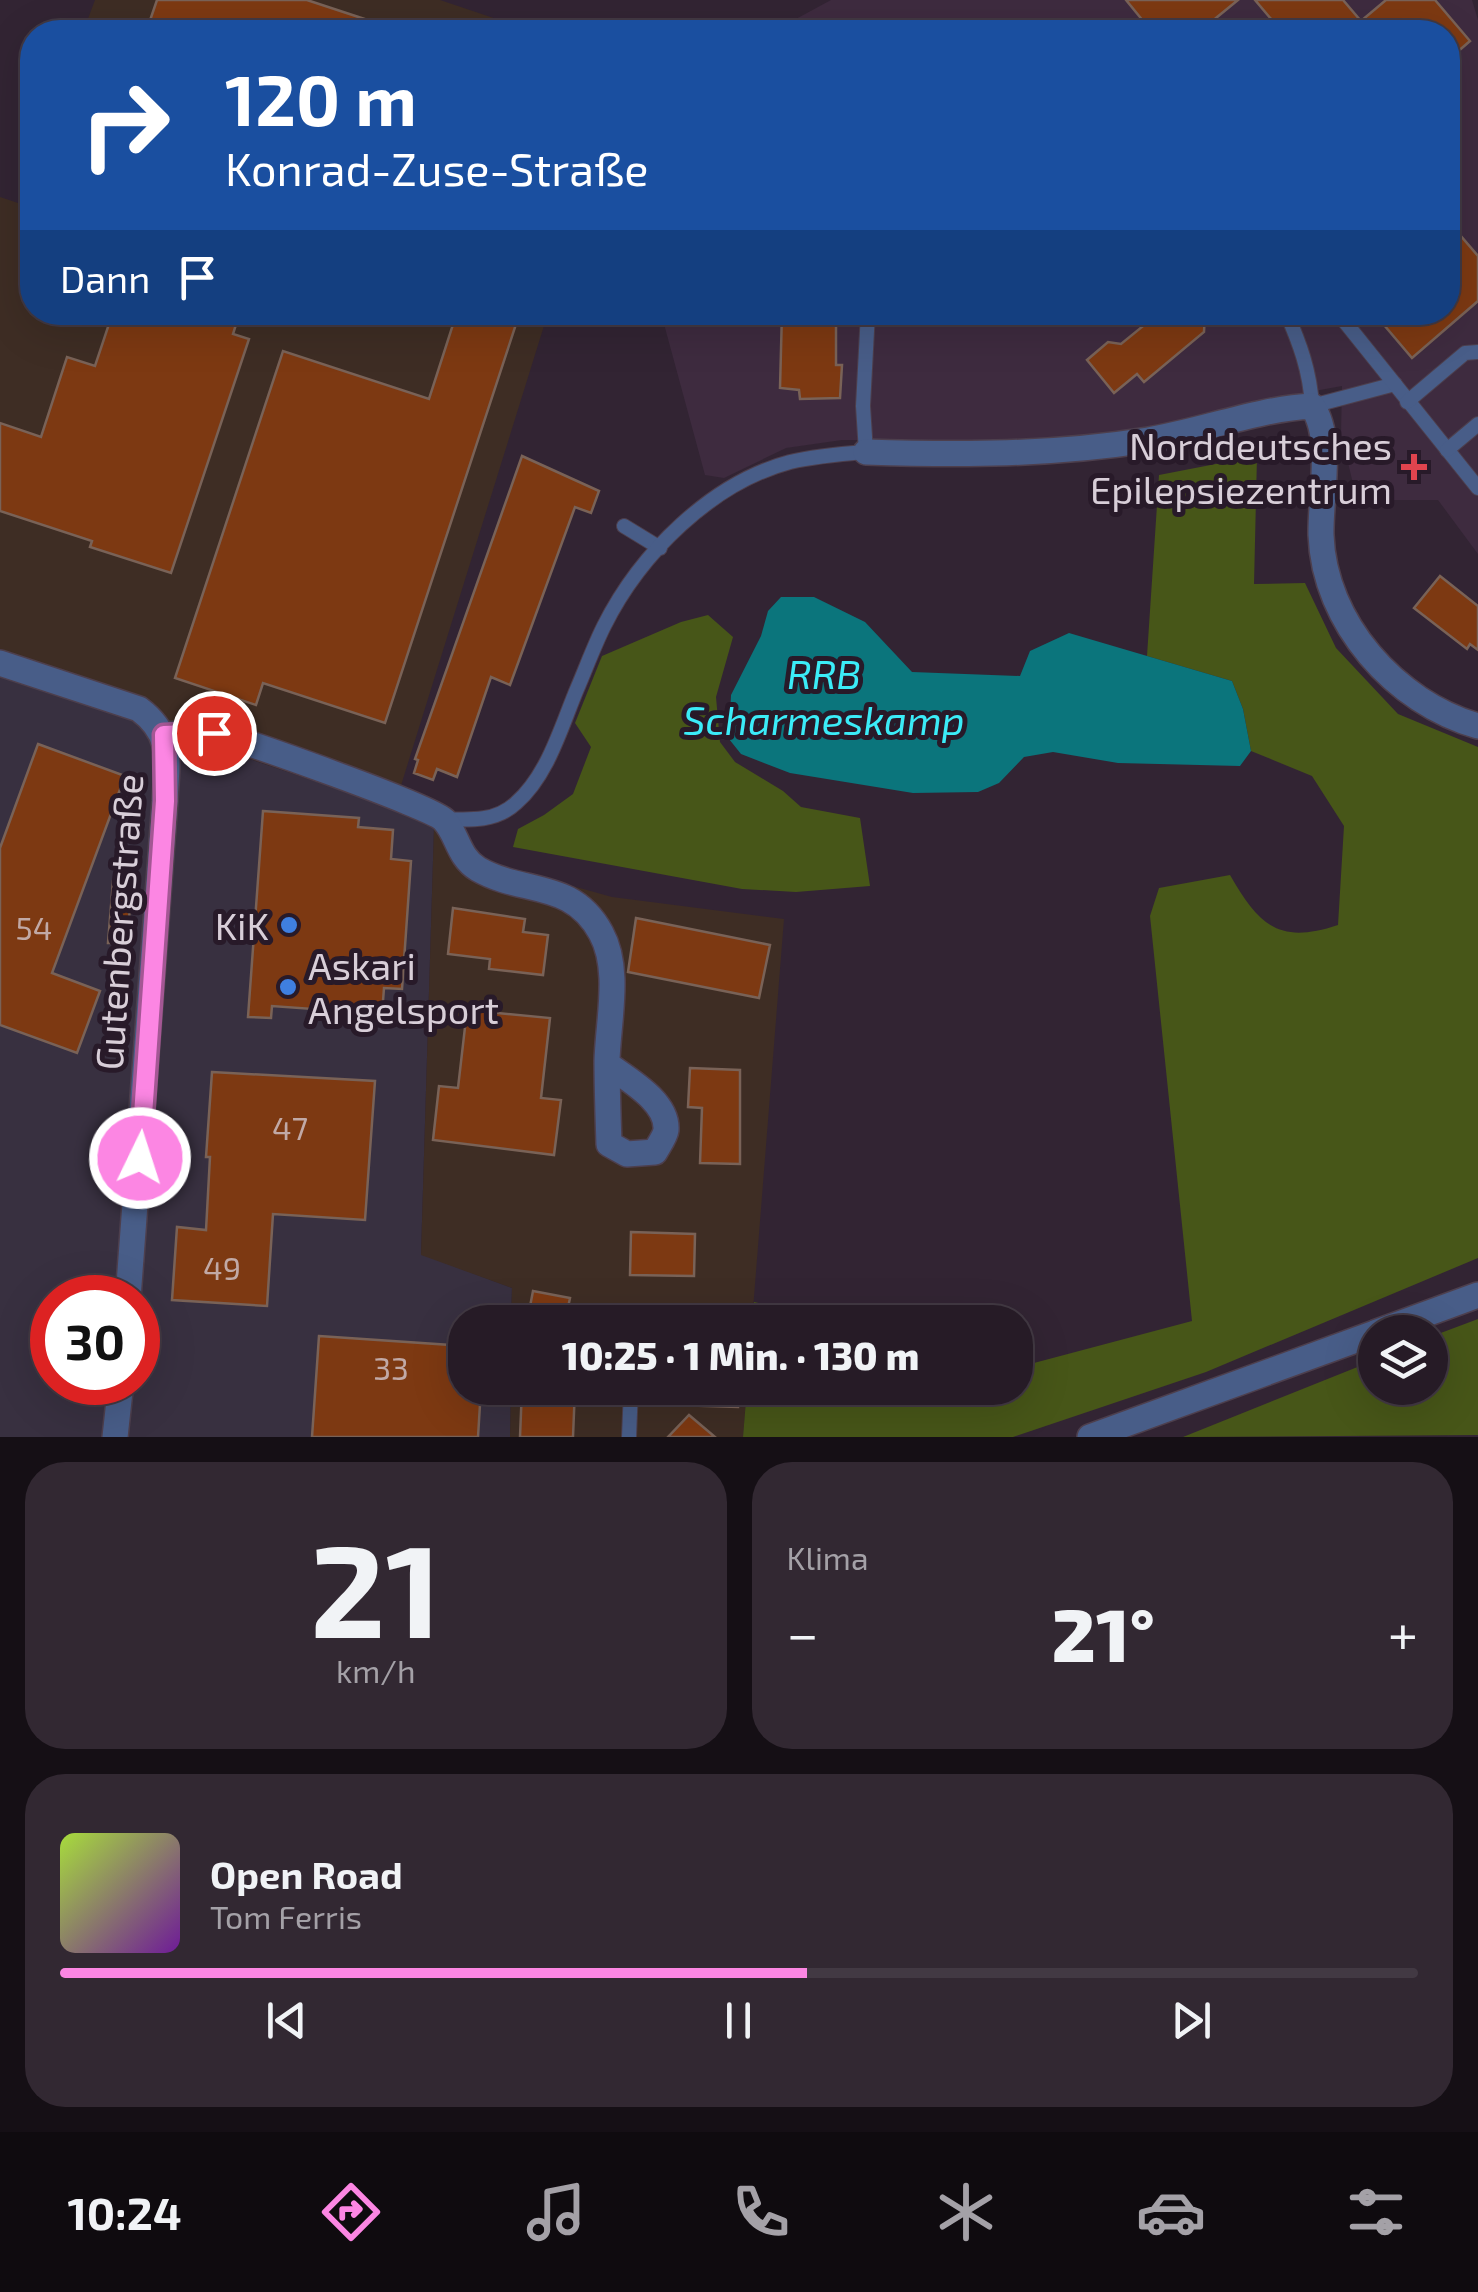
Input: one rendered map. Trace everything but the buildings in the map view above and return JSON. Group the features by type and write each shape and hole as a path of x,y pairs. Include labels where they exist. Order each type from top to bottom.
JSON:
{"street":[{"path":"866,452 987,456 1048,453 1152,439 1312,406 1322,428 1321,538 1331,584 1357,638 1413,698 1454,720 1478,726"},
{"name":"Gutenbergstraße","path":"0,663 139,708 164,735 165,801 130,1275"},
{"path":"164,735 214,733 392,796 444,819 460,851 475,868 548,890 586,908 604,936 611,963 607,1064"},
{"path":"1423,1315 1478,1294"},
{"path":"1090,1437 1358,1340"},
{"path":"115,1437 118,1405"}],"lane":[{"path":"444,819 480,820 501,813 514,806 528,790 545,764 605,624 660,548 694,513 755,476 803,460 866,452 862,406 867,325"},
{"path":"1292,325 1304,353 1312,406 1394,384"},
{"path":"1347,325 1478,488"},
{"path":"1407,402 1466,353 1478,352"},
{"path":"1446,450 1478,424"},
{"path":"624,526 660,548"},
{"path":"629,1437 630,1405"}],"shaded area":[{"path":"95,0 440,0 499,20 88,20"},
{"path":"831,0 1472,0 1478,20 1478,554 1438,500 1357,500 1341,434 1342,386 1122,434 1013,441 842,440 786,448 724,478 705,475 664,325 1460,325 1460,20 794,20"},
{"path":"0,197 18,203 20,198 20,325 544,325 394,808 0,674"},
{"path":"0,674 394,808 434,828 421,1254 512,1288 512,1305 448,1305 448,1405 511,1405 510,1437 0,1437"},
{"path":"434,828 490,863 612,897 784,919 753,1305 512,1305 512,1288 421,1255"},
{"path":"511,1405 746,1405 743,1437 510,1437"}],"green space":[{"path":"1257,456 1254,584 1305,583 1336,648 1398,714 1478,747 1478,1258 1206,1372 1013,1437 743,1437 746,1405 1033,1405 1033,1363 1192,1321 1150,916 1159,888 1230,875 1251,907 1272,926 1300,933 1338,925 1344,826 1312,776 1251,751 1243,709 1232,681 1147,656 1159,475"},
{"path":"708,615 733,637 716,697 720,742 735,762 783,791 801,807 860,818 870,886 796,892 742,889 513,847 518,829 573,794 591,747 575,723 602,656 681,622"},
{"path":"1478,1319 1478,1435 1183,1437 1358,1367 1358,1405 1448,1405 1448,1330"}],"water":[{"name":"RRB Scharmeskamp","path":"781,597 814,597 865,622 912,672 1020,676 1030,651 1069,633 1232,681 1243,709 1251,751 1240,766 1118,763 1053,752 1024,757 999,783 978,792 913,793 790,773 741,754 729,739 731,695 761,636 768,611"}],"place":[{"name":"Norddeutsches Epilepsiezentrum","path":"1414,467"},
{"name":"KiK","path":"289,925"},
{"name":"Askari Angelsport","path":"288,987"}],"route":[{"path":"140,1158 165,801 164,735 214,733"}]}
